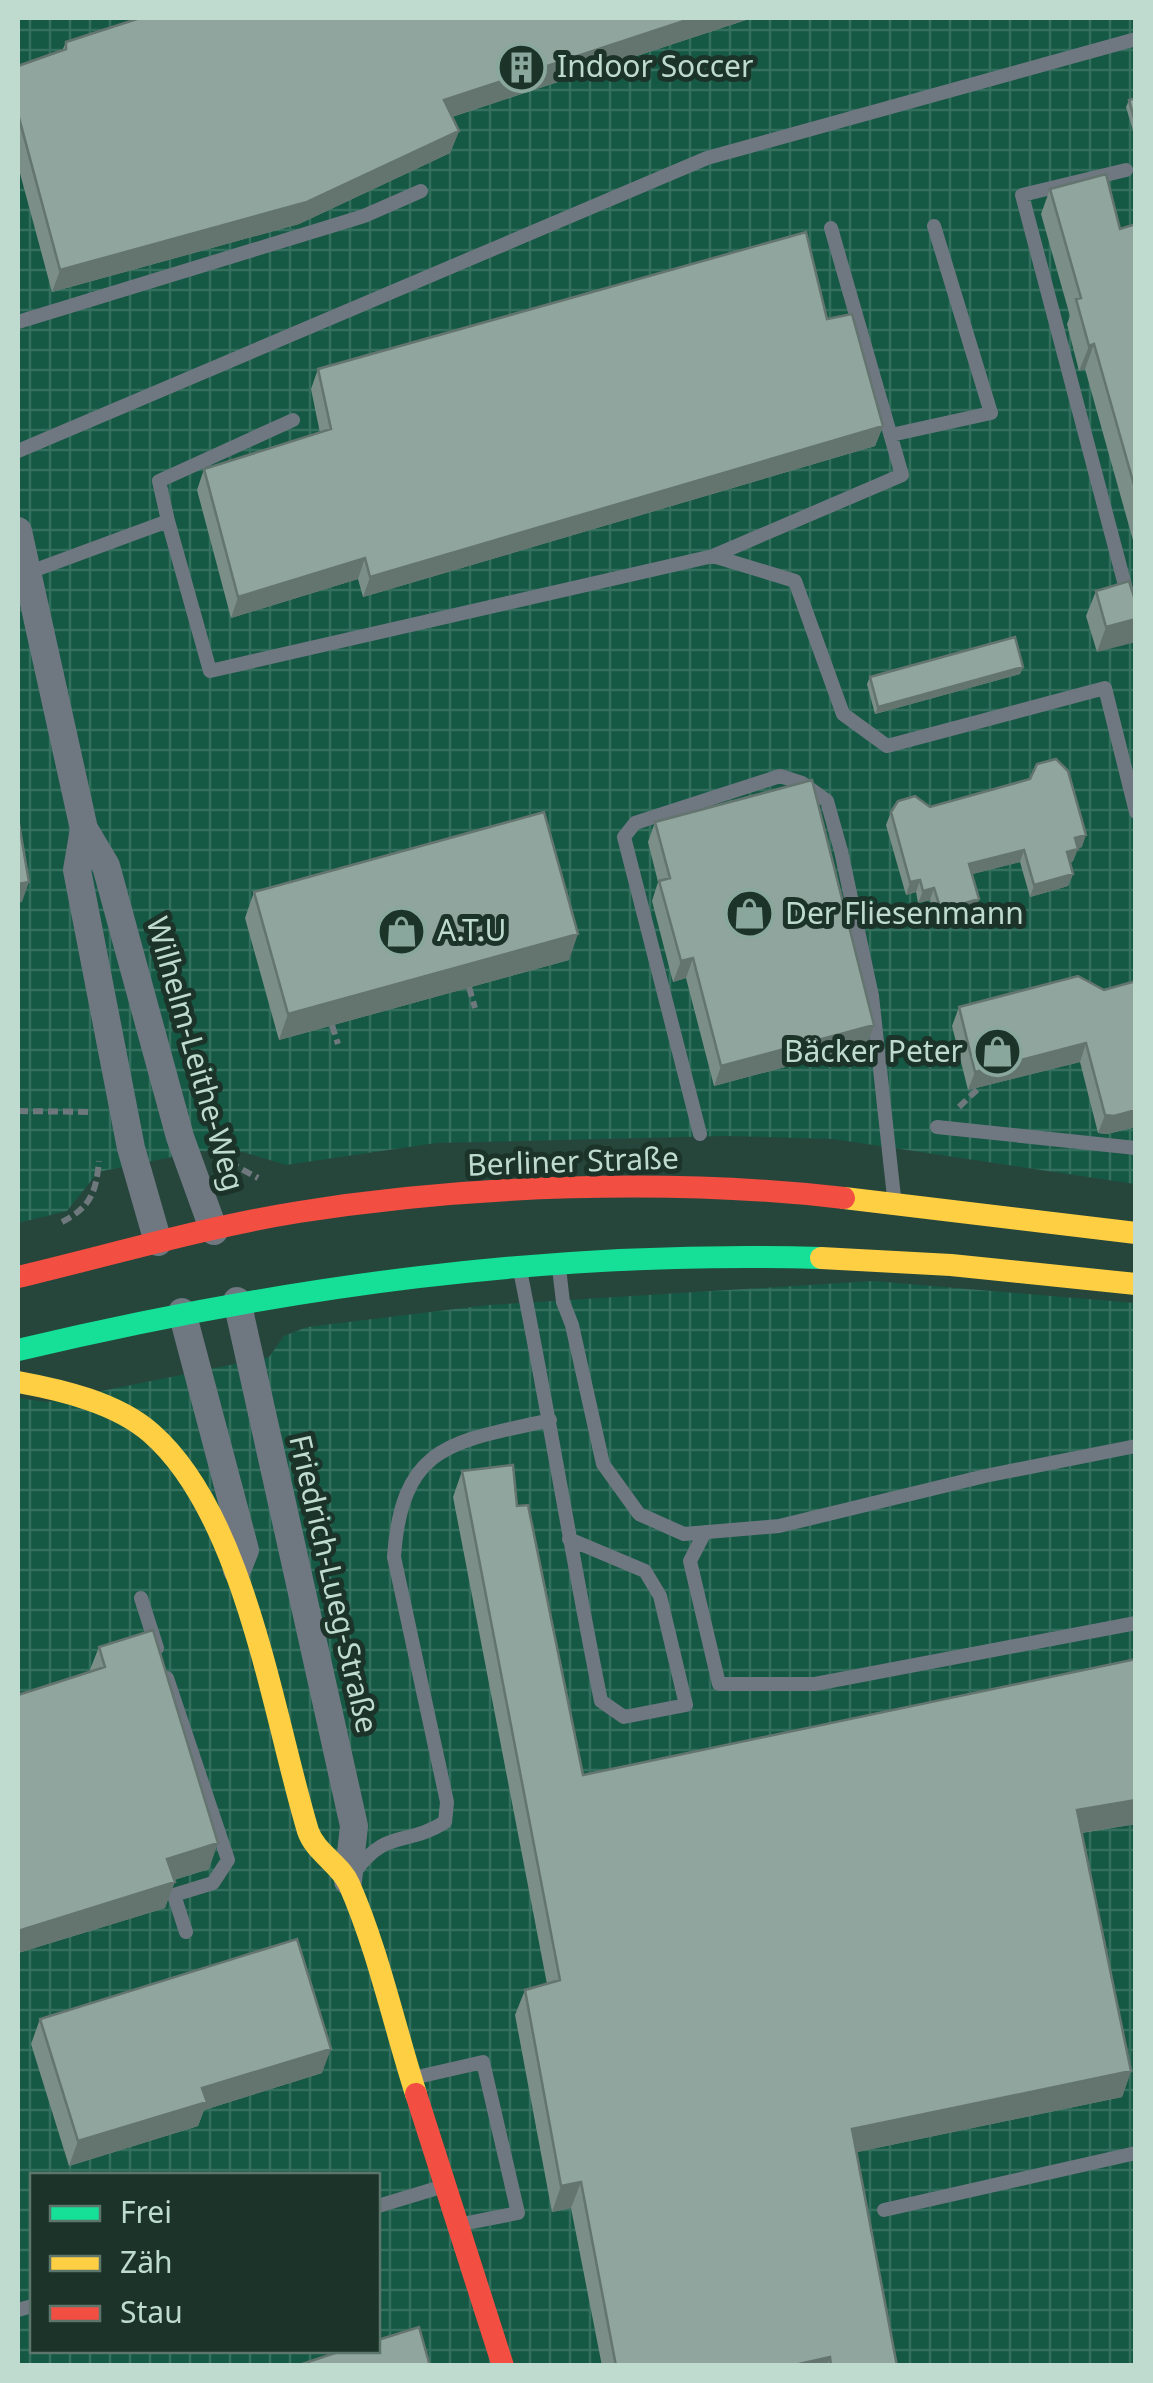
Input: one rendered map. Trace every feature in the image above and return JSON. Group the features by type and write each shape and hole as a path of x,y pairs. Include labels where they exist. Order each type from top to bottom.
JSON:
{"main road":[{"name":"Berliner Straße","path":"18,1277 217,1240 298,1212 517,1191 677,1186 894,1204 1136,1233"},
{"path":"18,1350 179,1303 234,1292 558,1262 846,1259 954,1264 1136,1284"},
{"name":"Friedrich-Lueg-Straße","path":"18,1382 55,1389 106,1407 151,1433 186,1473 237,1570 310,1837 348,1881 503,2366"}],"street":[{"name":"Wilhelm-Leithe-Weg","path":"18,531 84,829 106,866 180,1138 217,1240"},
{"name":"Wilhelm-Leithe-Weg","path":"84,829 77,870 131,1148 160,1251"},
{"name":"Friedrich-Lueg-Straße","path":"234,1292 354,1826 348,1881"},
{"name":"Friedrich-Lueg-Straße","path":"179,1303 244,1550 237,1570"}],"lane":[{"path":"18,452 707,158 1136,39"},
{"path":"1126,170 1022,196 1136,628"},
{"path":"18,322 364,216 421,190"},
{"path":"891,435 991,413 934,226"},
{"path":"293,420 158,481 210,671 714,556 902,475 831,228"},
{"path":"27,572 168,521"},
{"path":"714,556 795,581 843,714 888,746 1106,688 1136,812"},
{"path":"700,1134 624,837 634,822 780,776 802,783 826,801 841,851 872,996 894,1204"},
{"path":"937,1127 1136,1148"},
{"path":"558,1262 562,1302 572,1324 604,1464 638,1514 684,1534 779,1526 985,1476 1135,1451"},
{"path":"520,1265 569,1539 601,1701 624,1717 686,1704 660,1596 646,1570 569,1539"},
{"path":"348,1881 370,1851 391,1838 430,1831 444,1822 447,1802 394,1558 396,1524 410,1487 438,1450 460,1440 550,1420"},
{"path":"705,1532 690,1561 718,1684 815,1684 1136,1623"},
{"path":"142,1598 228,1860 214,1884 174,1894 186,1932"},
{"path":"412,2078 482,2062 518,2213 459,2225"},
{"path":"884,2210 1136,2153"},
{"path":"380,2205 446,2185"}],"path":[{"path":"468,987 476,1008"},
{"path":"332,1025 338,1044"},
{"path":"18,1111 90,1111 93,1125"}],"shaded area":[{"path":"18,18 1135,18 1135,1184 833,1139 725,1136 436,1143 286,1165 243,1152 201,1151 98,1172 67,1211 18,1223"},
{"path":"873,1281 1135,1303 1135,2365 18,2366 18,1398 47,1402 269,1357 284,1336 307,1327 488,1305"}],"building":[{"path":"140,18 693,18 444,100 459,131 307,202 60,270 18,114 18,66 66,49 66,42"},
{"path":"1136,98 1136,125 1129,100"},
{"path":"1106,174 1120,229 1136,224 1136,492 1094,344 1089,346 1076,299 1081,298 1050,189"},
{"path":"806,232 827,319 852,314 883,426 370,577 365,558 238,597 204,469 331,429 318,369"},
{"path":"1129,581 1136,619 1106,627 1096,591"},
{"path":"1015,637 1023,667 878,707 870,677"},
{"path":"1056,759 1068,771 1086,835 1075,838 1078,849 1067,852 1073,874 1034,885 1024,850 969,864 979,899 941,910 934,888 923,891 920,880 910,882 891,812 898,801 915,796 930,807 1030,779 1037,764"},
{"path":"812,780 874,1025 721,1066 693,958 681,961 659,881 670,878 655,822"},
{"path":"544,812 578,934 288,1014 254,892"},
{"path":"18,818 29,882 18,884"},
{"path":"1078,976 1104,990 1136,981 1136,1110 1105,1115 1086,1043 975,1072 959,1007"},
{"path":"513,1465 517,1506 528,1505 583,1775 1136,1659 1136,1800 1077,1810 1131,2071 852,2129 897,2366 831,2366 830,2357 790,2366 616,2366 581,2182 561,2186 525,1990 560,1980 462,1471"},
{"path":"153,1630 218,1843 167,1859 175,1882 18,1931 18,1695 105,1667 99,1647"},
{"path":"297,1939 331,2049 202,2088 207,2102 78,2141 40,2019"},
{"path":"419,2327 430,2366 296,2366 335,2353 380,2353 380,2339"}],"traffic: fast":[{"path":"18,1350 217,1308 416,1277 618,1260 821,1258"}],"traffic: slow":[{"path":"844,1198 1136,1233"},
{"path":"821,1258 951,1265 1136,1284"},
{"path":"18,1382 88,1399 137,1423 183,1469 210,1513 252,1619 308,1831 349,1884 377,1961 416,2094"}],"traffic: jam":[{"path":"18,1277 264,1218 432,1196 501,1190 641,1187 844,1198"},
{"path":"416,2094 503,2366"}],"place":[{"name":"Indoor Soccer","path":"522,67"},
{"name":"Der Fliesenmann","path":"750,914"},
{"name":"A.T.U","path":"402,931"},
{"name":"Bäcker Peter","path":"998,1052"}]}
